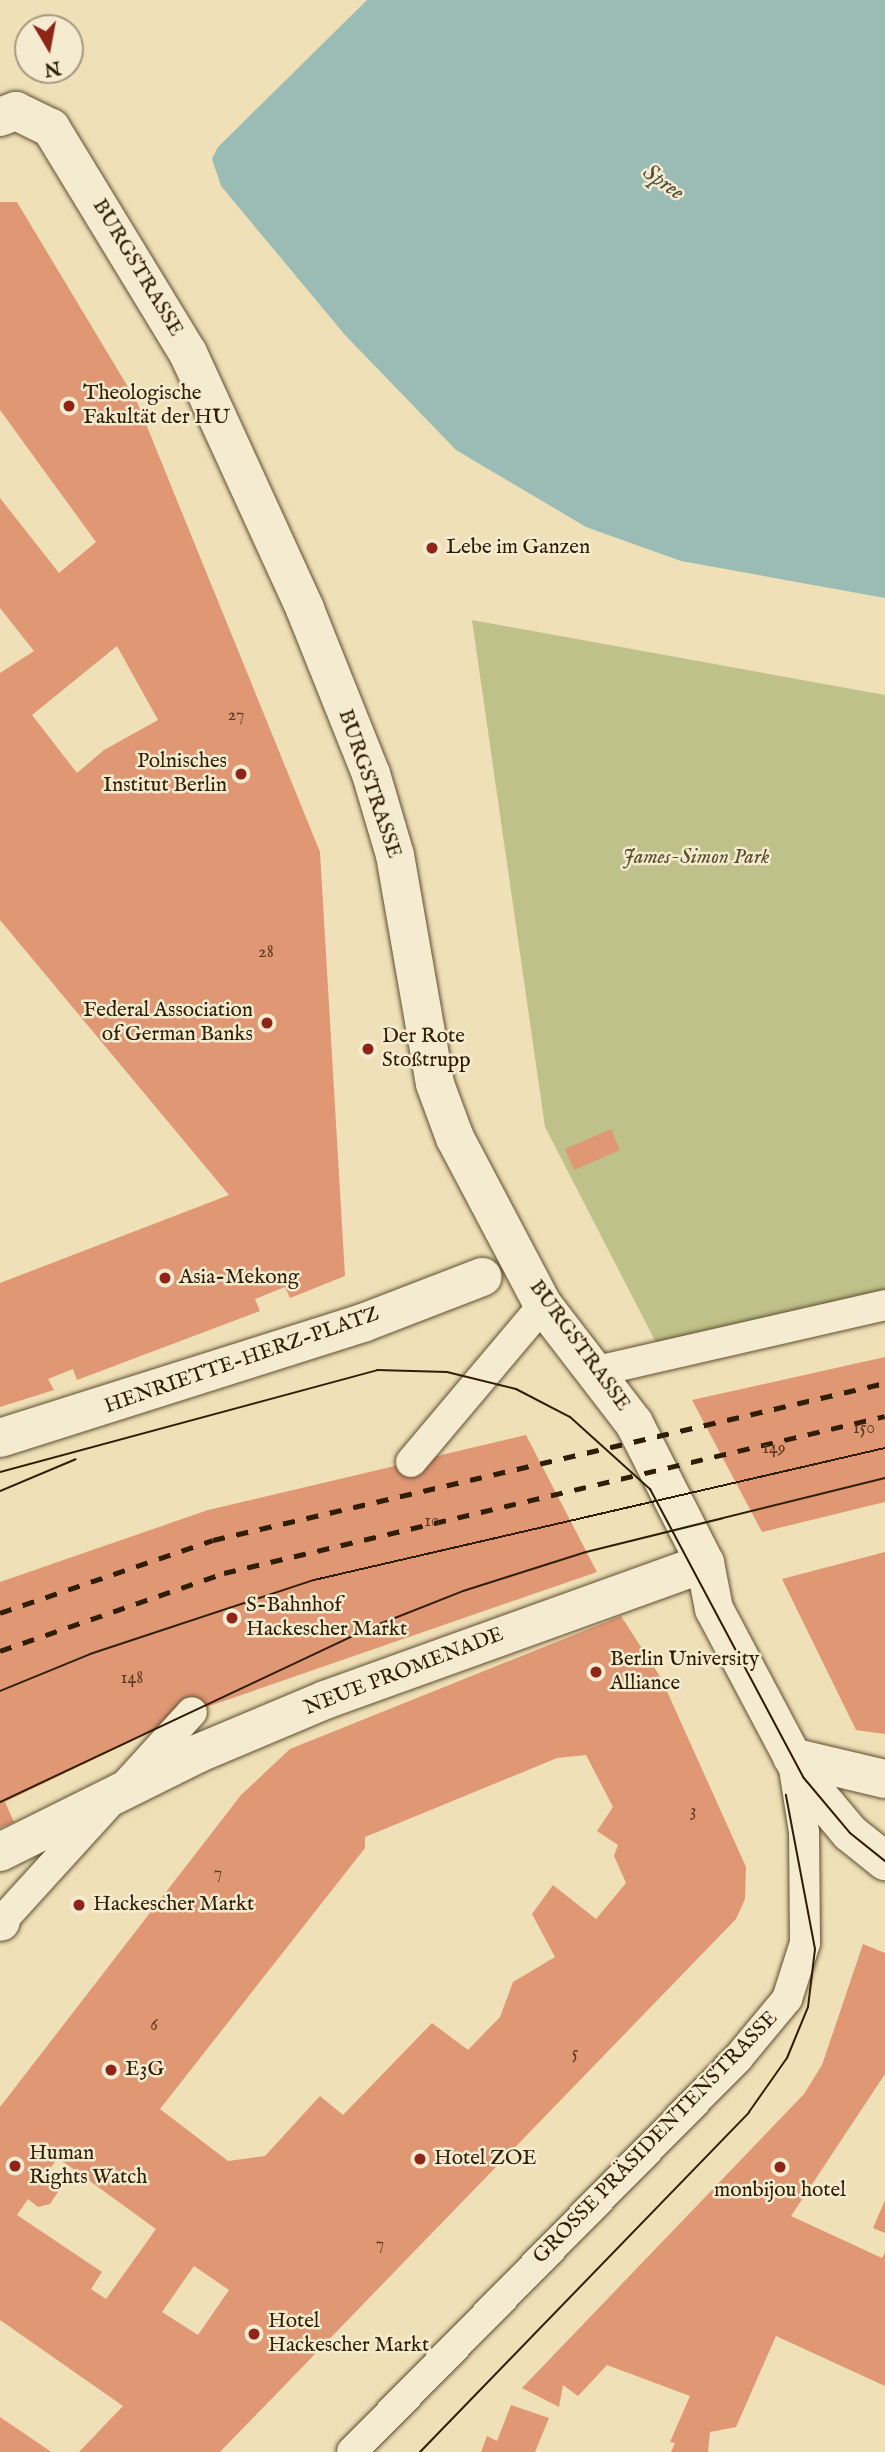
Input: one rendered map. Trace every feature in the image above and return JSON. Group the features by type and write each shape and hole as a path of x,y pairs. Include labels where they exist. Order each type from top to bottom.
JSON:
{"street":[{"name":"BURGSTRASSE","path":"0,117 16,111 51,128 188,353 305,609 371,774 395,855 435,1084 455,1138 543,1304 597,1371 634,1423 705,1563 714,1609 792,1757 830,1812 885,1861"},
{"name":"HENRIETTE-HERZ-PLATZ","path":"0,1438 363,1323 482,1277"},
{"name":"NEUE PROMENADE","path":"111,1798 199,1752 325,1700 705,1563"},
{"path":"792,1757 885,1779"},
{"path":"0,1853 111,1798"}],"lane":[{"path":"411,1462 543,1304"},
{"path":"597,1371 885,1305"},
{"name":"NEUE PROMENADE","path":"0,1922 192,1712"},
{"name":"GROSSE PRÄSIDENTENSTRASSE","path":"352,2452 738,2058 787,1999 803,1961 805,1923 802,1806 792,1757"}],"green space":[{"name":"James-Simon Park","path":"472,620 885,695 885,1314 666,1362 545,1127"}],"water":[{"name":"Spree","path":"164,0 885,0 885,598 681,561 586,527 456,450 345,335 221,186 212,159 223,136 264,97"}],"pier":[{"path":"161,0 367,0 213,152 221,133 259,98"}],"building":[{"path":"0,202 17,202 137,402 320,852 345,1276 290,1298 285,1287 255,1299 260,1311 77,1380 73,1369 48,1379 54,1390 0,1407 0,1283 229,1195 0,920 0,673 34,651 0,608 0,498 59,573 96,542 0,410","holes":["117,646 158,720 104,750 77,773 32,715"]},
{"path":"611,1129 620,1150 574,1170 565,1149"},
{"path":"885,1357 885,1502 762,1532 692,1400"},
{"name":"S-Bahnhof Hackescher Markt","path":"526,1435 597,1572 192,1712 5,1802 14,1822 0,1828 0,1582 208,1510"},
{"path":"885,1552 885,1734 856,1730 782,1579"},
{"path":"621,1616 661,1678 746,1867 745,1899 736,1919 220,2452 79,2452 123,2406 0,2320 0,2107 241,1795 290,1749","holes":["586,1755 613,1807 597,1831 618,1845 614,1856 626,1883 596,1919 553,1885 532,1914 555,1957 513,1982 500,2017 468,2050 432,2023 343,2115 320,2096 265,2156 228,2161 160,2109 365,1848 365,1837 557,1758","58,2158 156,2229 106,2299 91,2289 102,2272 17,2215 28,2199 38,2207 50,2204 58,2192 46,2174","194,2266 229,2290 198,2335 162,2312"]},
{"name":"monbijou hotel","path":"863,1944 885,1953 885,2074 791,2216 882,2258 885,2252 885,2386 776,2336 736,2427 710,2432 708,2452 671,2452 675,2443 670,2442 690,2396 607,2365 578,2396 563,2385 559,2407 522,2388 804,2094 822,2065"},
{"path":"885,2200 885,2233 873,2228"},
{"path":"511,2405 549,2418 535,2452 481,2452 487,2436 497,2441"},
{"path":"0,2417 47,2449 51,2452 0,2452"}],"tram line":[{"path":"0,1472 377,1370 447,1372 516,1389 570,1417 650,1489 803,1777 850,1833 885,1861"},
{"path":"0,1691 90,1654 314,1580 885,1448"},
{"path":"0,1491 76,1459"},
{"path":"0,1802 367,1629 463,1591 586,1552 885,1478"},
{"path":"420,2452 749,2112 787,2058 808,2007 815,1949 786,1795"}],"railway":[{"path":"0,1613 213,1540 885,1383"},
{"path":"0,1651 224,1573 885,1416"}],"place":[{"name":"Theologische Fakultät der HU","path":"69,406"},
{"name":"Lebe im Ganzen","path":"432,548"},
{"name":"Polnisches Institut Berlin","path":"241,774"},
{"name":"Federal Association of German Banks","path":"267,1023"},
{"name":"Der Rote Stoßtrupp","path":"368,1049"},
{"name":"Asia-Mekong","path":"165,1278"},
{"name":"S-Bahnhof Hackescher Markt","path":"232,1618"},
{"name":"Berlin University Alliance","path":"596,1672"},
{"name":"Hackescher Markt","path":"79,1905"},
{"name":"E3G","path":"111,2070"},
{"name":"Hotel ZOE","path":"420,2159"},
{"name":"Human Rights Watch","path":"15,2166"},
{"name":"monbijou hotel","path":"780,2167"},
{"name":"Hotel Hackescher Markt","path":"254,2334"}]}
